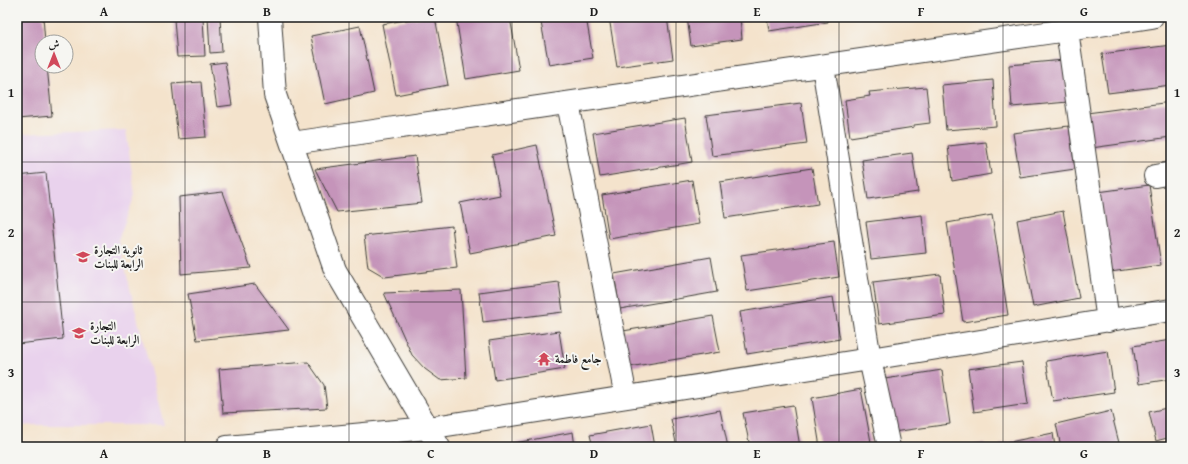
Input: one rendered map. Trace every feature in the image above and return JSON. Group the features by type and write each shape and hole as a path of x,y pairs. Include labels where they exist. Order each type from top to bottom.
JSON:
{"street":[{"path":"270,17 275,95 335,270 439,447"},
{"path":"292,143 823,66 1068,24 1152,17"},
{"path":"1068,24 1108,321"},
{"path":"823,66 870,360 890,447"},
{"path":"568,103 626,397"},
{"path":"227,447 428,428 870,360 1171,310"}],"shaded area":[{"name":"التجارة الرابعة للبنات","path":"126,130 135,195 118,240 164,425 17,426 17,134"}],"building":[{"path":"17,17 43,17 44,34 34,34 34,74 48,74 52,116 17,119"},
{"path":"208,17 220,17 222,52 210,53"},
{"path":"423,17 435,17 448,85 396,95 382,24"},
{"path":"456,17 510,17 519,70 466,79"},
{"path":"540,17 586,17 593,58 549,65"},
{"path":"609,17 667,17 673,59 617,67"},
{"path":"687,17 740,17 742,39 691,46"},
{"path":"767,17 828,17 828,22 769,31"},
{"path":"203,18 205,56 177,57 174,19"},
{"path":"360,26 374,93 325,104 311,36"},
{"path":"1171,45 1171,85 1108,93 1102,54"},
{"path":"1064,60 1068,102 1012,107 1009,65"},
{"path":"225,62 232,105 217,107 210,64"},
{"path":"993,80 996,126 946,130 942,85"},
{"path":"201,82 206,137 178,139 172,84"},
{"path":"926,87 930,123 850,137 845,100 870,96 869,92"},
{"path":"1171,102 1171,137 1091,148 1087,113"},
{"path":"801,103 807,144 712,156 706,115"},
{"path":"685,118 692,162 600,177 593,133"},
{"path":"1069,126 1075,169 1020,177 1013,133"},
{"path":"986,142 991,174 952,181 948,146"},
{"path":"537,145 556,236 470,253 460,203 500,195 492,155"},
{"path":"912,153 918,192 868,199 862,160"},
{"path":"415,156 422,203 337,212 315,169"},
{"path":"812,168 818,204 725,218 720,182"},
{"path":"46,173 63,339 17,344 17,176"},
{"path":"692,180 699,224 609,239 602,195"},
{"path":"1149,185 1161,265 1110,272 1098,192"},
{"path":"223,192 251,268 181,274 179,197"},
{"path":"1063,211 1079,298 1033,307 1017,220"},
{"path":"922,215 926,253 871,259 866,222"},
{"path":"992,215 1008,315 963,322 947,223"},
{"path":"452,226 457,268 385,277 368,267 364,236"},
{"path":"834,242 839,277 747,291 741,255"},
{"path":"711,257 717,292 620,309 614,274"},
{"path":"940,274 945,315 879,324 873,282"},
{"path":"559,282 563,312 483,322 479,292"},
{"path":"255,284 289,330 197,340 188,294"},
{"path":"461,290 466,378 440,380 425,369 412,355 384,293"},
{"path":"833,297 840,339 747,354 740,312"},
{"path":"713,316 720,352 629,367 623,331"},
{"path":"559,331 565,369 495,380 489,341"},
{"path":"1171,340 1171,379 1139,384 1133,346"},
{"path":"1108,351 1114,392 1053,401 1046,361"},
{"path":"308,362 324,385 327,408 223,413 219,369"},
{"path":"1022,362 1028,404 974,412 968,369"},
{"path":"942,370 950,424 893,432 885,379"},
{"path":"861,389 871,442 844,447 820,447 812,398"},
{"path":"793,405 800,447 750,447 743,413"},
{"path":"1171,407 1171,437 1156,441 1149,412"},
{"path":"720,410 728,447 677,447 671,419"},
{"path":"1111,411 1120,447 1061,447 1056,424"},
{"path":"651,424 655,447 593,447 590,435"},
{"path":"573,432 575,447 499,447 499,446"},
{"path":"1053,433 1055,447 1000,447 1000,444"},
{"path":"984,443 985,447 969,447 969,446"}],"place":[{"name":"ثانوية التجارة الرابعة للبنات","path":"83,257"},
{"name":"التجارة الرابعة للبنات","path":"79,333"},
{"name":"جامع فاطمة","path":"544,359"}]}
